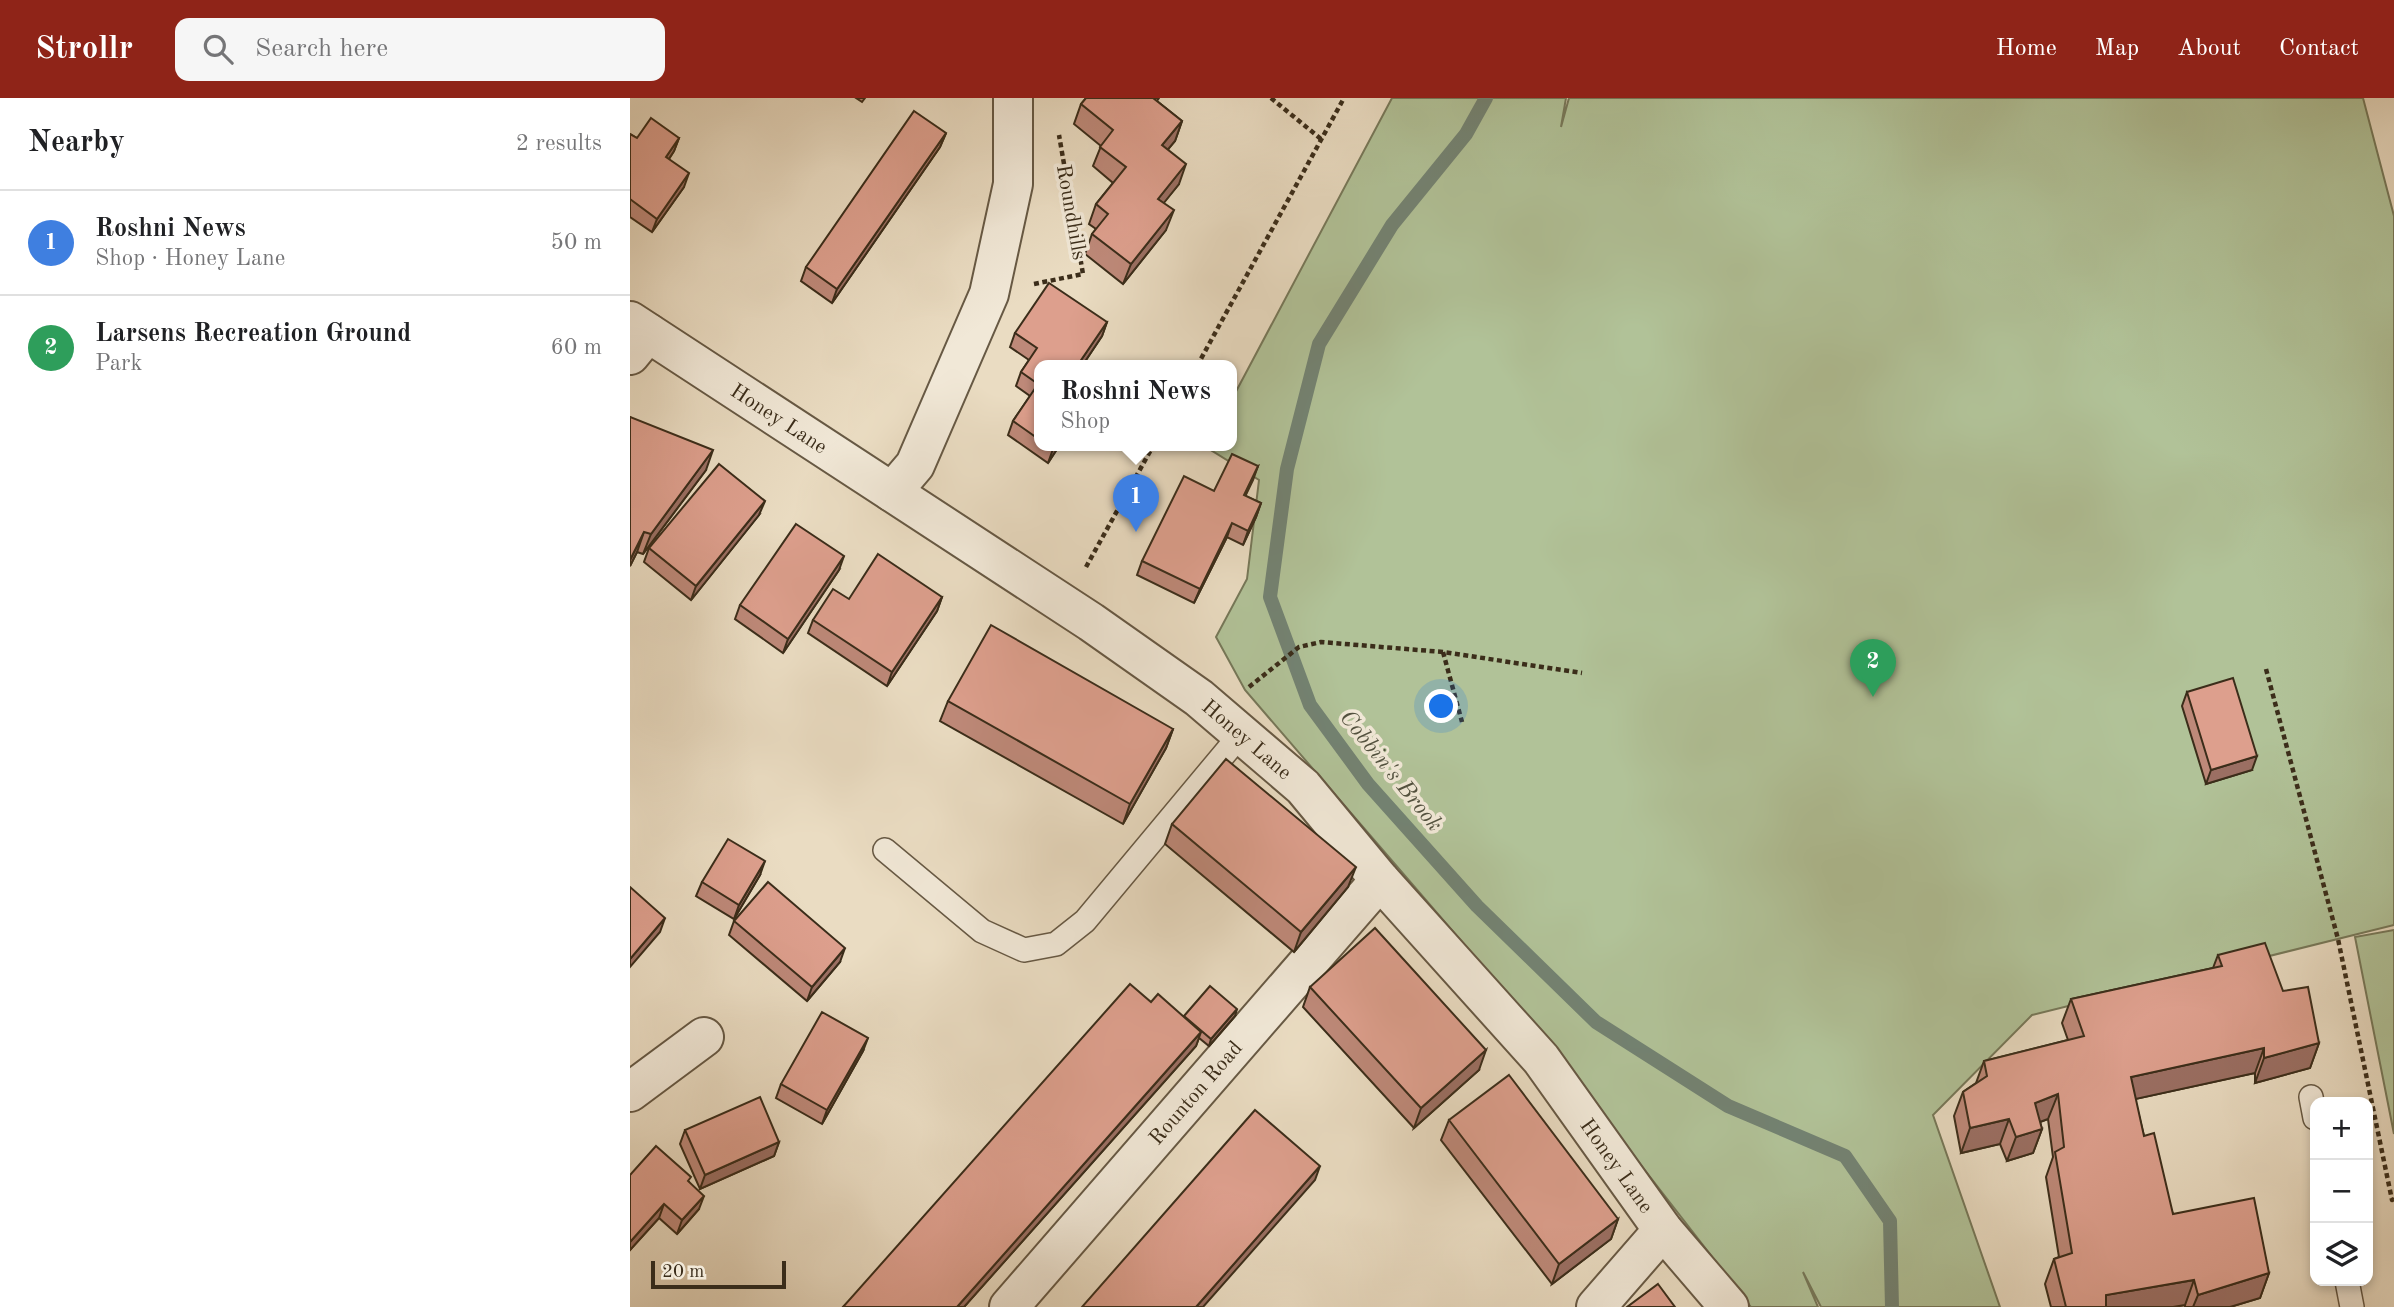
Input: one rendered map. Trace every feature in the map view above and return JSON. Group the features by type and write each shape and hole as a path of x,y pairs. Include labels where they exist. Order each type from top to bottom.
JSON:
{"street":[{"path":"892,492 915,465 989,294 1013,184 1013,98"},
{"name":"Honey Lane","path":"636,336 892,492 1065,605 1199,698 1303,787 1380,880 1541,1059 1663,1230 1729,1307"},
{"name":"Rounton Road","path":"1009,1307 1380,880"},
{"path":"630,1093 704,1037"},
{"path":"1596,1307 1663,1230"}],"lane":[{"path":"885,850 982,931 1024,950 1056,944 1084,921 1241,734"},
{"path":"2348,1286 2352,1307"}],"path":[{"path":"1271,98 1321,139"},
{"path":"1200,360 1344,98"},
{"name":"Roundhills","path":"989,294 1083,274 1057,125"},
{"path":"1065,605 1150,451"},
{"path":"1276,667 1299,648 1321,642 1443,652 1582,673"},
{"path":"1443,652 1462,722"},
{"path":"2266,669 2338,939 2394,1199"}],"green space":[{"path":"1392,98 1566,98 1561,127 1569,98 2363,98 2394,216 2394,925 2032,1015 1933,1115 2000,1307 1821,1307 1803,1272 1818,1307 1751,1307 1518,1007 1245,690 1216,637 1247,579 1259,480 1212,451 1237,451 1237,390"},
{"path":"2394,930 2394,1134 2355,937"}],"building":[{"path":"1086,98 1153,98 1182,121 1162,145 1186,164 1158,199 1174,210 1131,264 1092,234 1108,214 1096,204 1126,167 1100,147 1113,130 1081,104"},
{"path":"914,111 946,133 837,289 806,267"},
{"path":"651,118 679,138 666,157 689,173 657,219 630,199 630,134 637,138"},
{"path":"1049,283 1107,322 1081,360 1034,360 1034,381 1021,372 1037,348 1015,333"},
{"path":"1034,390 1034,436 1013,421"},
{"path":"630,417 713,450 651,534 644,532 630,560"},
{"path":"1232,454 1258,466 1244,495 1261,503 1248,531 1232,523 1200,589 1142,561 1184,476 1214,491"},
{"path":"719,464 765,501 696,586 649,548"},
{"path":"796,524 844,556 788,639 740,605"},
{"path":"878,554 942,597 892,672 813,620 833,589 849,599"},
{"path":"991,625 1173,729 1130,804 948,701"},
{"path":"2233,678 2257,756 2211,770 2187,692"},
{"path":"1226,759 1356,867 1301,932 1172,824"},
{"path":"728,839 765,861 739,905 702,882"},
{"path":"768,882 845,948 812,987 734,921"},
{"path":"630,887 665,918 630,959"},
{"path":"1375,928 1486,1050 1421,1108 1310,987"},
{"path":"2265,943 2283,991 2308,987 2319,1043 2264,1058 2264,1048 2131,1077 2144,1136 2154,1133 2173,1214 2254,1198 2269,1273 2198,1295 2194,1280 2106,1295 2106,1307 2066,1307 2054,1259 2072,1253 2055,1152 2064,1147 2058,1094 2035,1103 2042,1129 2016,1137 2009,1119 1970,1128 1963,1092 1987,1076 1984,1061 2084,1036 2071,999 2222,966 2218,955"},
{"path":"1130,984 1151,1002 1158,994 1201,1032 957,1307 843,1307"},
{"path":"1210,986 1237,1009 1211,1039 1184,1016"},
{"path":"822,1012 868,1038 827,1110 781,1084"},
{"path":"1509,1075 1618,1219 1559,1264 1449,1120"},
{"path":"760,1097 779,1142 705,1175 685,1130"},
{"path":"1255,1110 1320,1166 1196,1307 1082,1307"},
{"path":"656,1146 691,1177 688,1181 704,1196 682,1220 664,1204 630,1242 630,1175"},
{"path":"1658,1284 1675,1307 1627,1307"}],"waterway":[{"name":"Cobbin's Brook","path":"1486,98 1466,134 1392,225 1319,344 1287,469 1270,597 1310,705 1368,784 1477,906 1596,1022 1728,1106 1845,1156 1890,1221 1892,1307"}],"place":[{"name":"Roshni News","path":"1136,532"},
{"name":"Larsens Recreation Ground","path":"1873,697"}]}
